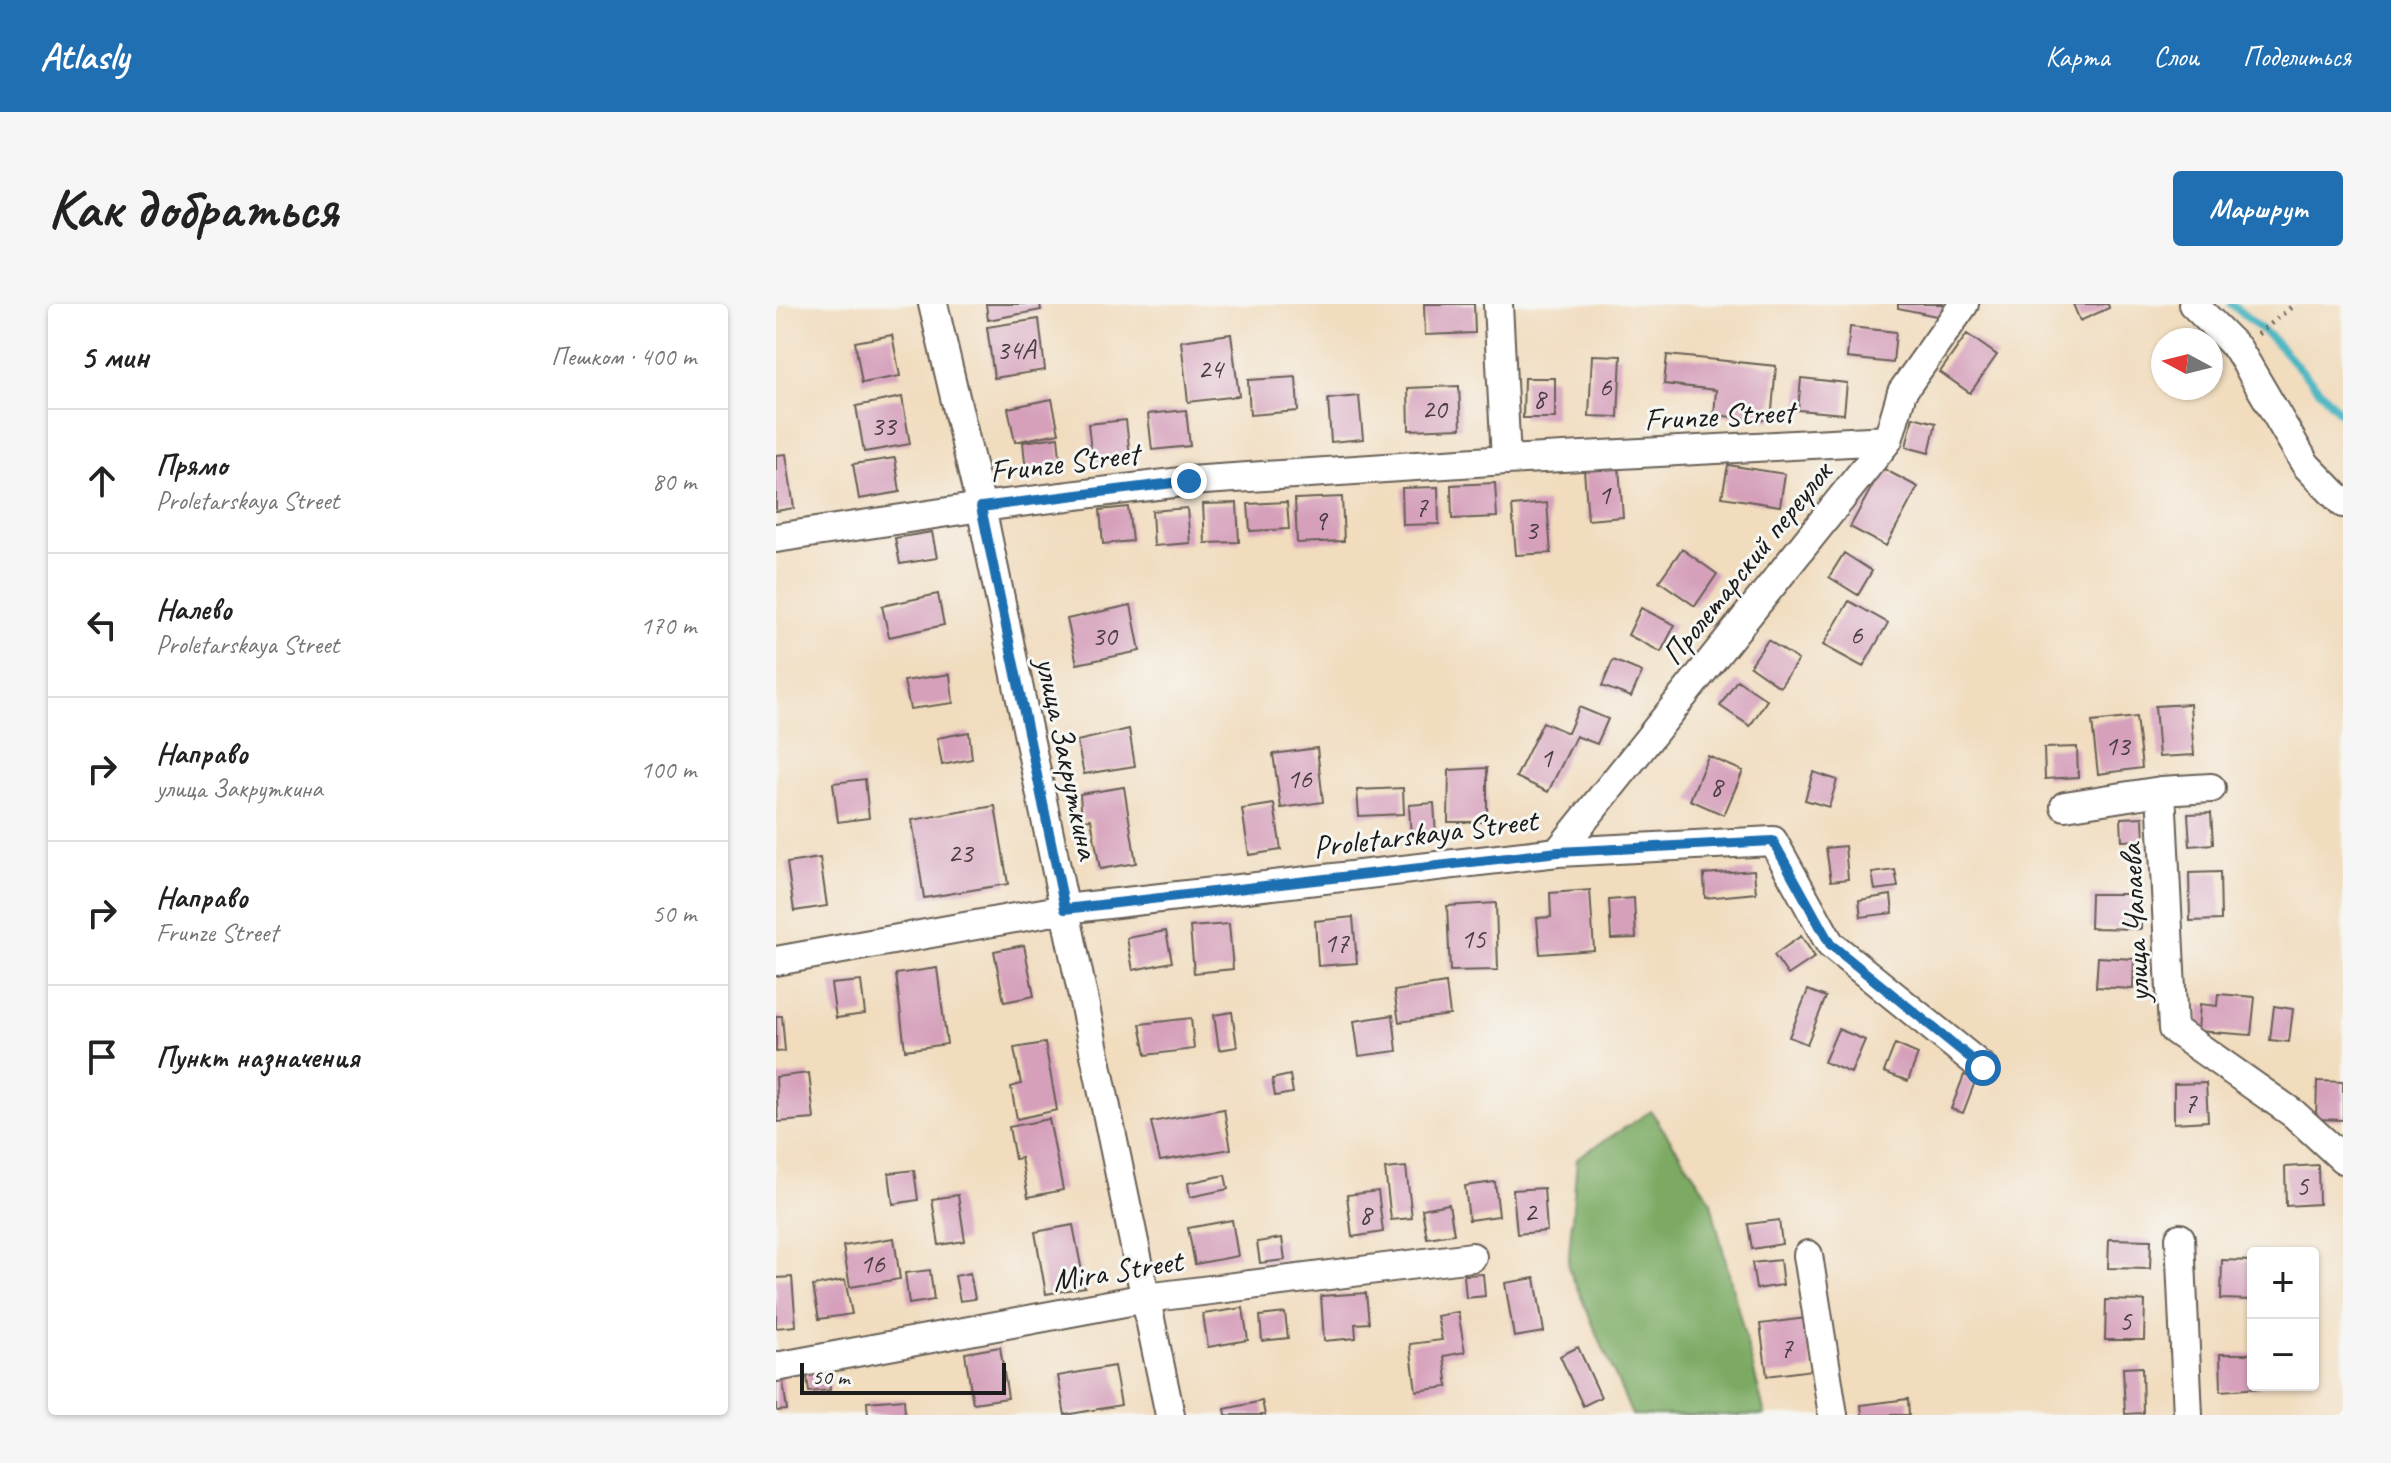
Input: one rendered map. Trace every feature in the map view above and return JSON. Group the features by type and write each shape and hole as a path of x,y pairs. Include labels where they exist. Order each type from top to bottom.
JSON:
{"street":[{"name":"улица Закруткина","path":"933,304 981,507 1170,1415"},
{"path":"1498,304 1506,460"},
{"name":"Пролетарский переулок","path":"1558,852 1888,440 1902,392 1964,304"},
{"path":"2193,304 2238,349 2306,465 2343,503"},
{"name":"Frunze Street","path":"776,538 981,507 1189,481 1506,460 1888,440"},
{"name":"улица Чапаева","path":"2065,806 2161,791 2211,788"},
{"name":"улица Чапаева","path":"2161,791 2173,1029 2294,1114 2343,1159"},
{"name":"Proletarskaya Street","path":"776,961 1065,909 1558,852 1773,841 1830,944 1983,1068"},
{"path":"2180,1238 2188,1415"},
{"path":"1808,1255 1833,1415"},
{"name":"Mira Street","path":"776,1367 1146,1298 1472,1257"}],"path":[{"path":"2238,349 2295,304"}],"green space":[{"path":"1651,1111 1710,1199 1765,1415 1632,1415 1568,1267 1577,1158"}],"building":[{"path":"986,304 1040,304 1041,310 988,320"},
{"path":"1424,304 1474,304 1475,333 1425,335"},
{"path":"1898,304 1943,304 1941,317 1898,308"},
{"path":"2073,304 2108,304 2109,308 2080,321"},
{"path":"1039,319 1045,370 994,378 987,327"},
{"path":"1850,327 1896,332 1893,363 1847,358"},
{"path":"1231,334 1239,396 1188,402 1181,341"},
{"path":"1967,334 1997,355 1970,393 1940,372"},
{"path":"892,335 900,376 862,383 855,342"},
{"path":"1592,355 1621,356 1618,417 1589,416"},
{"path":"1667,355 1776,366 1771,421 1714,415 1716,390 1664,384"},
{"path":"1296,377 1298,411 1250,415 1248,380"},
{"path":"1524,378 1555,378 1555,418 1523,418"},
{"path":"1801,378 1847,383 1844,414 1798,410"},
{"path":"1459,386 1461,428 1409,430 1408,388"},
{"path":"1359,396 1363,439 1331,442 1328,399"},
{"path":"902,397 910,444 864,452 856,406"},
{"path":"1052,399 1059,433 1015,442 1008,408"},
{"path":"1186,410 1190,446 1152,450 1148,414"},
{"path":"1913,417 1936,423 1929,453 1906,447"},
{"path":"1126,420 1130,456 1092,460 1088,424"},
{"path":"1058,437 1061,467 1026,472 1023,442"},
{"path":"786,454 794,508 776,511 776,455"},
{"path":"895,458 900,492 859,499 853,464"},
{"path":"1728,465 1785,474 1780,506 1722,497"},
{"path":"1619,468 1623,517 1588,520 1584,470"},
{"path":"1882,468 1918,487 1886,546 1850,527"},
{"path":"1495,483 1497,517 1452,519 1451,485"},
{"path":"1438,487 1439,524 1403,525 1402,488"},
{"path":"1342,497 1344,541 1297,543 1295,499"},
{"path":"1287,502 1289,529 1250,531 1248,504"},
{"path":"1237,503 1239,542 1205,543 1203,504"},
{"path":"1547,503 1551,553 1516,555 1512,506"},
{"path":"1128,507 1132,541 1103,544 1100,510"},
{"path":"1187,508 1190,543 1154,546 1152,511"},
{"path":"932,532 937,558 900,564 895,538"},
{"path":"1682,549 1717,574 1695,606 1659,581"},
{"path":"1844,553 1872,571 1858,595 1829,577"},
{"path":"938,594 944,625 889,637 882,606"},
{"path":"1849,601 1888,623 1863,667 1823,645"},
{"path":"1131,605 1140,651 1077,664 1067,619"},
{"path":"1641,608 1675,625 1661,652 1628,635"},
{"path":"1768,640 1798,660 1780,687 1750,666"},
{"path":"1613,660 1642,672 1631,697 1602,686"},
{"path":"950,674 953,703 910,709 904,681"},
{"path":"1737,680 1767,700 1750,726 1720,706"},
{"path":"2190,704 2194,755 2159,757 2155,706"},
{"path":"1579,707 1608,719 1597,744 1576,736 1548,792 1516,777 1543,722 1568,733"},
{"path":"2136,717 2142,768 2098,774 2092,722"},
{"path":"1129,729 1135,766 1084,774 1077,741"},
{"path":"969,732 972,759 942,765 937,738"},
{"path":"2077,747 2078,777 2045,779 2044,748"},
{"path":"1317,748 1323,802 1281,808 1273,754"},
{"path":"1708,756 1743,771 1724,815 1690,800"},
{"path":"1487,768 1487,822 1448,822 1449,770"},
{"path":"1813,772 1837,780 1829,807 1805,800"},
{"path":"865,779 869,818 838,822 833,783"},
{"path":"1124,787 1136,863 1100,869 1091,819 1082,820 1080,794"},
{"path":"1403,788 1404,814 1359,816 1357,790"},
{"path":"1434,803 1436,836 1411,838 1409,805"},
{"path":"1274,804 1281,850 1249,855 1242,809"},
{"path":"995,806 1008,884 924,898 912,820"},
{"path":"2211,813 2213,844 2190,846 2188,814"},
{"path":"2143,817 2144,840 2122,841 2121,818"},
{"path":"1845,846 1848,879 1831,881 1826,848"},
{"path":"820,858 827,906 794,911 787,863"},
{"path":"1754,870 1756,893 1705,898 1704,874"},
{"path":"1895,870 1898,887 1875,890 1872,873"},
{"path":"2220,872 2221,920 2190,921 2189,873"},
{"path":"1590,890 1594,950 1540,954 1537,918 1551,917 1550,893"},
{"path":"2091,894 2141,894 2141,929 2090,928"},
{"path":"1891,895 1893,913 1861,917 1859,900"},
{"path":"1634,898 1636,938 1611,939 1609,900"},
{"path":"1496,903 1498,970 1450,971 1447,906"},
{"path":"1353,917 1357,963 1318,966 1315,921"},
{"path":"1229,924 1233,969 1194,973 1190,927"},
{"path":"1166,931 1172,962 1133,970 1127,938"},
{"path":"1801,936 1815,957 1788,975 1774,955"},
{"path":"1024,945 1034,996 1004,1002 994,951"},
{"path":"2098,957 2134,959 2133,989 2096,987"},
{"path":"937,968 947,1044 905,1050 896,974"},
{"path":"861,981 865,1014 836,1018 831,984"},
{"path":"1446,983 1450,1015 1399,1022 1394,991"},
{"path":"1808,990 1826,997 1807,1044 1789,1037"},
{"path":"2218,994 2255,997 2251,1035 2198,1031 2200,1004 2217,1006"},
{"path":"2274,1006 2293,1009 2289,1042 2270,1040"},
{"path":"1232,1012 1237,1047 1219,1050 1214,1015"},
{"path":"1393,1015 1397,1051 1359,1056 1354,1021"},
{"path":"776,1016 782,1016 785,1051 776,1052"},
{"path":"1191,1018 1194,1049 1146,1055 1140,1024"},
{"path":"1838,1029 1865,1040 1851,1073 1824,1062"},
{"path":"1045,1043 1057,1110 1017,1119 1011,1087 1021,1084 1014,1048"},
{"path":"1895,1044 1918,1054 1908,1081 1884,1072"},
{"path":"809,1073 814,1119 778,1122 776,1077"},
{"path":"1290,1075 1293,1093 1275,1096 1272,1079"},
{"path":"1964,1075 1976,1079 1963,1113 1951,1109"},
{"path":"2317,1081 2343,1082 2343,1120 2316,1119"},
{"path":"2206,1083 2208,1121 2174,1123 2174,1084"},
{"path":"1224,1109 1231,1149 1160,1161 1151,1122"},
{"path":"1049,1119 1063,1190 1028,1197 1021,1158 1015,1159 1009,1127"},
{"path":"2318,1165 2319,1204 2286,1206 2285,1167"},
{"path":"1406,1167 1412,1218 1391,1220 1385,1169"},
{"path":"914,1170 918,1200 893,1204 889,1173"},
{"path":"1225,1175 1228,1189 1190,1197 1188,1183"},
{"path":"1495,1182 1499,1216 1469,1220 1465,1186"},
{"path":"1544,1188 1547,1231 1517,1234 1513,1190"},
{"path":"1378,1191 1383,1232 1352,1237 1347,1195"},
{"path":"958,1195 965,1241 939,1245 932,1199"},
{"path":"1449,1204 1454,1234 1427,1238 1422,1209"},
{"path":"1232,1220 1238,1256 1195,1264 1188,1228"},
{"path":"1779,1220 1782,1244 1752,1249 1748,1224"},
{"path":"1073,1225 1085,1287 1046,1294 1035,1232"},
{"path":"894,1238 900,1279 850,1287 843,1246"},
{"path":"1282,1238 1285,1260 1260,1263 1257,1242"},
{"path":"2109,1239 2151,1240 2150,1269 2108,1268"},
{"path":"1780,1260 1783,1285 1756,1289 1752,1263"},
{"path":"2222,1260 2247,1261 2247,1300 2221,1299"},
{"path":"930,1270 934,1300 909,1304 905,1273"},
{"path":"970,1273 975,1299 960,1301 955,1276"},
{"path":"1483,1274 1485,1296 1466,1298 1464,1275"},
{"path":"792,1277 796,1326 776,1328 776,1278"},
{"path":"1535,1278 1544,1332 1514,1337 1505,1283"},
{"path":"845,1280 852,1314 819,1319 813,1286"},
{"path":"1366,1293 1369,1323 1355,1324 1356,1338 1324,1341 1321,1296"},
{"path":"2106,1300 2145,1301 2144,1340 2105,1340"},
{"path":"1243,1308 1248,1340 1208,1347 1203,1314"},
{"path":"1458,1312 1465,1352 1444,1356 1448,1387 1416,1391 1410,1344 1442,1340 1437,1316"},
{"path":"1285,1313 1288,1338 1262,1341 1260,1316"},
{"path":"1806,1318 1812,1370 1767,1376 1760,1324"},
{"path":"1000,1347 1008,1398 973,1403 965,1353"},
{"path":"1578,1347 1601,1397 1583,1406 1560,1356"},
{"path":"2220,1354 2247,1354 2247,1389 2221,1391"},
{"path":"1114,1366 1121,1405 1065,1415 1058,1376"},
{"path":"828,1367 830,1390 809,1392 806,1370"},
{"path":"2142,1367 2143,1413 2125,1414 2123,1368"},
{"path":"776,1375 782,1375 787,1410 776,1411"},
{"path":"904,1399 905,1415 868,1415 867,1402"},
{"path":"1908,1399 1909,1415 1862,1415 1861,1405"},
{"path":"1262,1401 1265,1415 1226,1415 1225,1409"}],"waterway":[{"path":"2231,304 2273,339 2343,416"}],"route":[{"path":"1189,481 981,507 1065,909 1558,852 1773,841 1830,944 1983,1068"}]}
